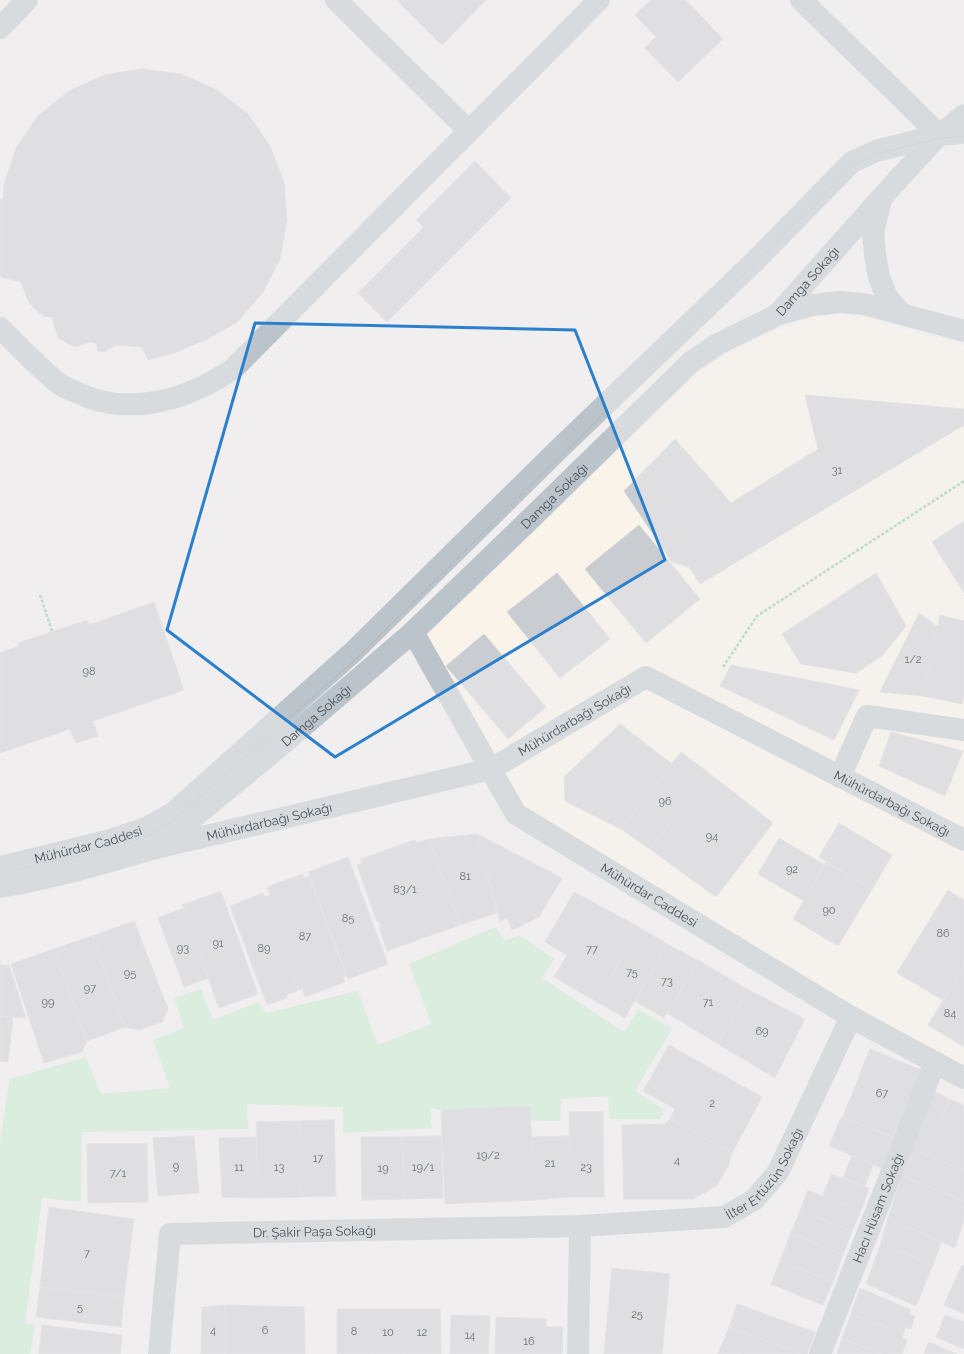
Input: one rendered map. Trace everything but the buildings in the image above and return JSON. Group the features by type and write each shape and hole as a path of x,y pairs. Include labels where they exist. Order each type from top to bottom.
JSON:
{"street":[{"path":"0,28 27,0"},
{"path":"336,0 470,131"},
{"path":"0,328 58,383 82,395 103,402 128,405 156,402 198,389 215,381 233,369 599,0"},
{"path":"801,0 939,136 964,133"},
{"name":"Damga Sokağı","path":"156,848 273,752 413,632 691,362 718,344 777,315 882,197 939,136 964,115"},
{"name":"Damga Sokağı","path":"173,812 353,652 561,447 755,260 852,162 876,151 939,136"},
{"path":"882,197 873,233 875,256 879,277 887,297 900,312"},
{"path":"777,315 812,305 840,302 864,304 900,312 964,331"},
{"name":"Mühürdar Caddesi","path":"413,632 516,814 851,1017 964,1078"},
{"name":"Mühürdarbağı Sokağı","path":"156,848 491,769 646,677 964,840"},
{"path":"840,777 867,716 964,730"},
{"name":"Mühürdar Caddesi","path":"0,867 111,840 146,828 173,812"},
{"name":"Mühürdar Caddesi","path":"0,887 20,884 117,860 156,848"},
{"name":"İlter Ertüzün Sokağı","path":"580,1226 724,1218 754,1200 778,1172 851,1017"},
{"name":"Hacı Hüsam Sokağı","path":"820,1354 935,1062"},
{"path":"578,1354 580,1226"},
{"name":"Dr. Şakir Paşa Sokağı","path":"159,1354 170,1234 580,1226"}],"path":[{"path":"723,667 757,616 964,481"},
{"path":"40,595 52,632"}],"highlighted area":[{"path":"255,323 575,330 665,560 335,757 167,630"}],"shaded area":[{"path":"840,315 863,317 964,345 964,722 866,708 836,765 650,670 494,758 426,637 698,373 726,355 769,333 815,317"},
{"path":"647,687 964,849 964,1069 843,1004 522,808 502,772"},
{"path":"873,725 964,738 964,831 850,773"}],"green space":[{"path":"495,927 505,941 520,935 554,959 542,978 624,1032 638,1009 672,1029 635,1091 665,1110 660,1119 610,1119 608,1096 561,1099 560,1121 503,1120 503,1107 441,1110 430,1108 432,1128 343,1133 343,1107 247,1104 248,1129 82,1132 81,1202 42,1198 25,1323 35,1325 30,1354 0,1354 0,1141 10,1079 86,1057 101,1094 170,1088 153,1040 184,1028 174,998 201,989 213,1020 258,1002 266,1013 358,991 378,1045 431,1024 409,964"}],"tram line":[{"path":"0,873 113,848 149,835 175,819 357,658 855,164 876,154 935,139 964,136"}]}
